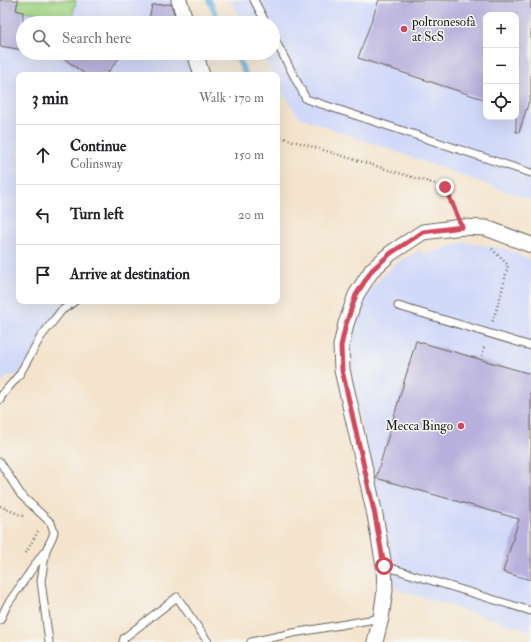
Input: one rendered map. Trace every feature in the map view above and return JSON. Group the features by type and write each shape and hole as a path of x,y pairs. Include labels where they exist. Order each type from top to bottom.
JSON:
{"street":[{"path":"179,0 184,16"},
{"path":"197,60 201,72"},
{"path":"375,642 381,618 385,590 384,566 370,493 342,370 341,346 346,324 356,295 372,270 391,253 423,232 462,227 486,228 531,245"}],"lane":[{"path":"254,0 262,16"},
{"path":"280,49 306,99 531,172"},
{"path":"1,397 18,375 40,338 60,311 70,304"},
{"path":"398,306 531,346"},
{"path":"0,462 21,495 50,523 54,532 46,550 7,605 0,620"},
{"path":"46,550 41,580 49,642"},
{"path":"384,566 531,611"},
{"path":"123,642 124,638 177,596 208,642"},
{"path":"251,642 293,633 381,618"}],"path":[{"path":"280,137 445,187 462,227"},
{"path":"482,356 501,295 508,265 488,246 486,228"},
{"path":"0,506 28,519"},
{"path":"24,558 42,525"}],"shaded area":[{"path":"0,0 179,0 184,16 16,16 16,60 197,60 201,72 16,72 16,304 70,304 60,311 19,375 7,377 0,384"},
{"path":"230,0 531,0 531,200 299,117 280,87 280,72 271,72 264,60 280,60 280,16 239,16"},
{"path":"464,242 506,249 531,260 531,631 396,589 353,387 349,354 353,320 373,286 393,265 420,250 426,255"}],"green space":[{"path":"19,0 76,0 73,16 54,16 18,10"}],"building":[{"path":"0,0 18,0 16,10 23,12 23,16 16,16 16,49 0,46"},
{"path":"379,0 531,0 531,95 519,132 516,132 516,120 519,120 519,12 483,12 483,99 358,58"},
{"path":"171,4 175,16 150,16 152,5"},
{"path":"66,60 118,60 108,72 82,72"},
{"name":"Mecca Bingo","path":"416,341 531,374 531,580 503,572 519,519 376,478"}],"waterway":[{"path":"209,0 217,16"},
{"path":"238,60 244,72"}],"place":[{"name":"poltronesofà at ScS","path":"404,29"},
{"name":"Mecca Bingo","path":"461,426"}],"route":[{"path":"384,566 375,515 342,370 341,346 346,324 356,295 372,270 391,253 423,232 462,227 445,187"}]}
